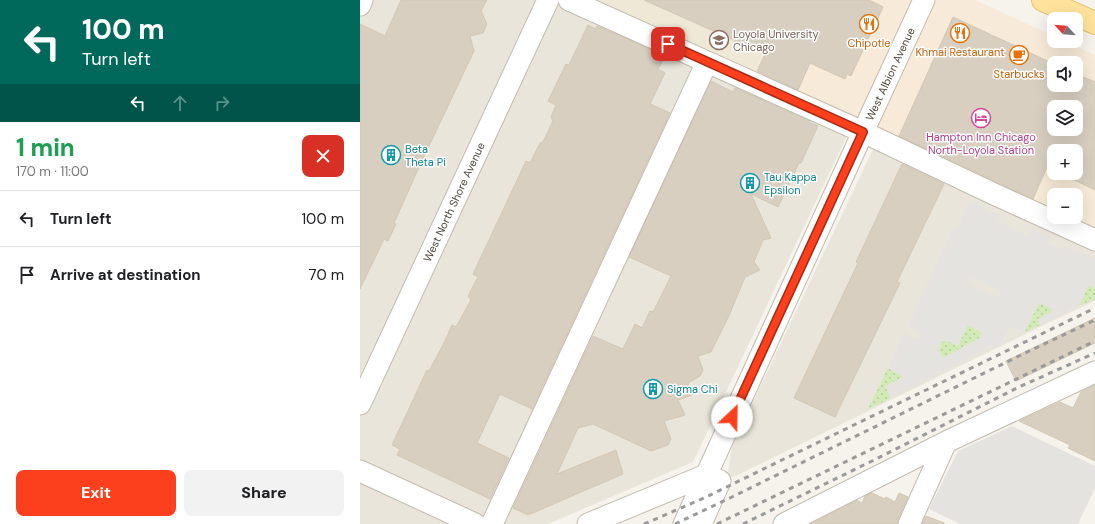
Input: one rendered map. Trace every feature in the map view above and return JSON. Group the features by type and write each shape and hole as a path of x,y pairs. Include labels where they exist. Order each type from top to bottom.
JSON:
{"main road":[{"path":"1043,0 1095,23"}],"street":[{"path":"360,4 362,0"},
{"name":"West North Shore Avenue","path":"360,404 548,0"},
{"path":"569,0 863,132 1095,240"},
{"name":"West Albion Avenue","path":"684,524 924,0"},
{"path":"492,524 707,62"},
{"path":"784,524 946,442 1095,372"},
{"path":"909,524 946,442"},
{"path":"360,471 475,524"},
{"path":"588,524 706,475 720,481 701,524"}],"shaded area":[{"path":"360,0 585,0 851,127 693,462 548,524 360,524"},
{"name":"Loyola University Chicago","path":"585,0 789,0 751,79"},
{"path":"789,0 975,0 1047,33 1047,48 1080,48 1095,55 1095,240 1061,224 1083,224 1083,188 1047,188 1047,218 751,79"},
{"path":"878,139 1047,218 1047,224 1061,224 1095,240 1095,301 727,480 732,446"},
{"path":"970,201 1000,215 998,220 1000,223 1026,235 1032,229 1050,237 1049,243 1051,245 1063,250 1065,246 1095,258 1095,288 1088,286 1079,306 1040,325 1038,319 1053,310 1039,303 1024,333 1010,328 1001,343 891,398 885,386 901,378 902,376 888,368 904,333 916,339 919,339 920,337 921,334 919,332 908,326 953,228 957,229","holes":["972,278 999,289 1001,293 1000,296 996,296 971,285 970,281","968,325 982,332 980,338 945,357 942,356 939,348 942,341 944,340 958,346"]},
{"path":"1012,426 1095,466 1095,488 1078,524 960,524 929,509 958,451"}],"green space":[{"path":"1088,286 1095,288 1095,299 1079,306"},
{"path":"1039,303 1052,308 1053,310 1038,319 1040,325 1024,333"},
{"path":"968,325 982,333 980,338 945,357 942,356 939,349 944,340 947,341"},
{"path":"888,368 902,376 902,378 885,386 891,398 868,409"}],"building":[{"path":"401,0 487,0 481,11 487,24 483,33 470,36 474,51 420,165 394,223 396,224 388,241 384,239 360,289 360,24 385,36"},
{"path":"644,0 869,0 883,7 851,76 847,74 845,79 810,63 798,90 757,71 765,54"},
{"name":"Hampton Inn Chicago North-Loyola Station","path":"953,17 1047,61 1047,92 1083,92 1083,77 1095,82 1095,190 1074,180 1083,180 1083,144 1047,144 1047,167 1033,199 899,136"},
{"path":"588,25 595,29 597,26 659,53 657,57 663,60 658,69 665,73 650,104 670,113 532,409 500,394 477,443 509,458 490,499 397,455 400,449 392,445 427,370 429,371 452,325 456,327 471,300 468,296 478,277 473,274 526,161 530,163 540,143 543,142 553,121 551,117 556,105 548,101 566,64 569,65"},
{"path":"711,81 733,92 735,88 810,121 809,122 818,126 778,207 751,194 771,238 763,240 754,262 760,270 745,277 728,318 711,352 698,356 703,370 700,376 688,383 692,395 678,400 685,415 664,421 671,439 668,445 651,451 593,424 578,428 557,474 616,450 623,474 528,515 513,508 593,336 623,349 635,324 642,328 650,311 653,312 671,276 629,257"},
{"path":"902,164 944,184 897,282 900,283 835,417 794,398 858,263 856,262"},
{"path":"1095,318 1095,343 1016,381 1006,361"},
{"path":"1095,385 1095,461 1068,448 1070,445 1019,421 1060,402 1073,408 1081,392"},
{"path":"872,493 885,499 886,497 895,502 899,493 908,497 897,524 811,524 857,500 862,503 865,496"},
{"path":"926,516 944,523 944,524 922,524"}],"railway":[{"path":"644,524 704,498 1095,308"},
{"path":"675,524 1095,320"},
{"path":"717,524 1095,341"},
{"path":"743,524 1019,387 1095,353"}],"place":[{"name":"Chipotle","path":"869,24"},
{"name":"Khmai Restaurant","path":"960,33"},
{"name":"Loyola University Chicago","path":"719,40"},
{"name":"Starbucks","path":"1019,55"},
{"name":"Hampton Inn Chicago North-Loyola Station","path":"981,118"},
{"name":"Beta Theta Pi","path":"391,155"},
{"name":"Tau Kappa Epsilon","path":"750,183"},
{"name":"Sigma Chi","path":"653,389"}],"route":[{"path":"668,44 863,132 732,417"}]}
